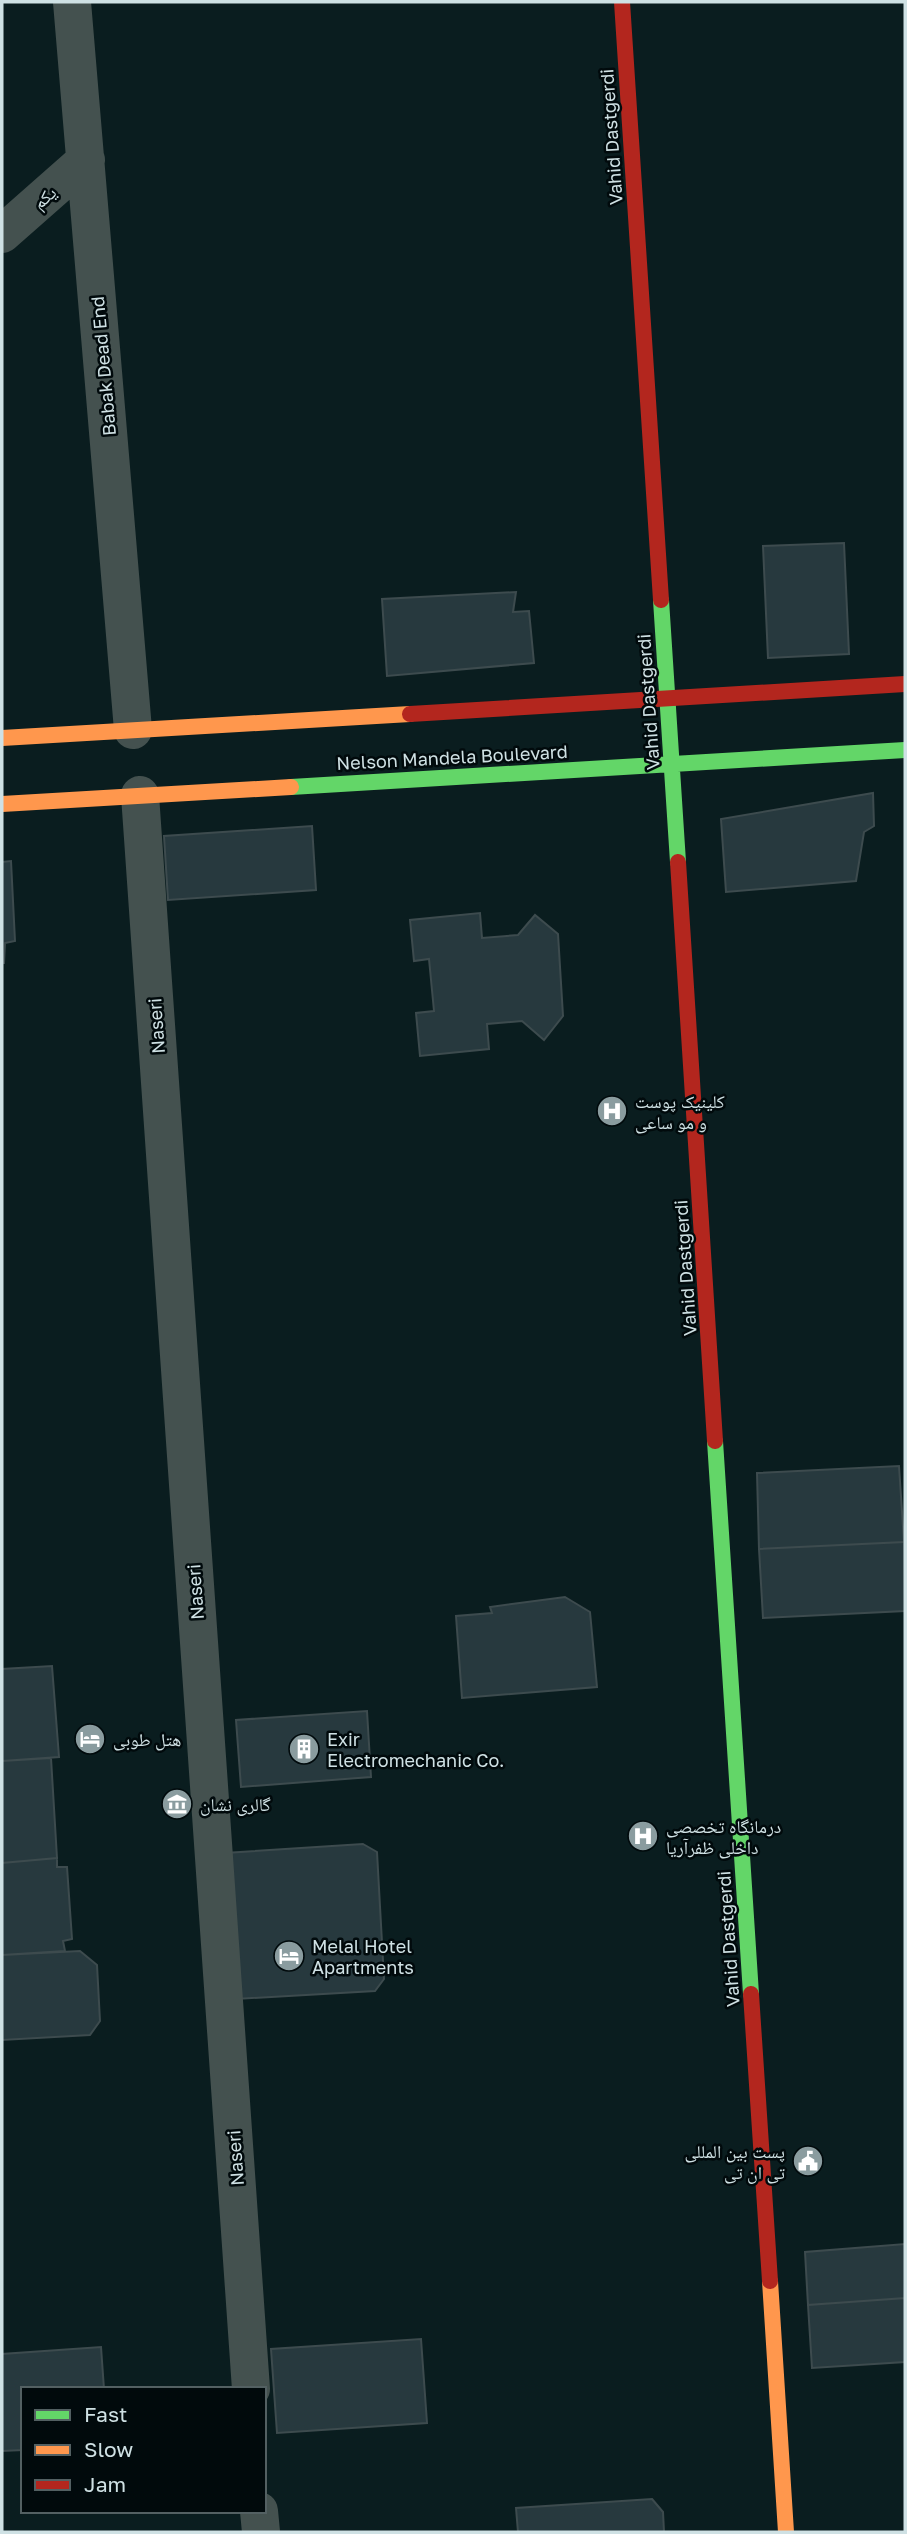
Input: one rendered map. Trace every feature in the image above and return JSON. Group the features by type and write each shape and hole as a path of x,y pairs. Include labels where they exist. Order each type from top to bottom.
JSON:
{"main road":[{"name":"Vahid Dastgerdi","path":"622,2 786,2532"},
{"path":"2,738 905,684"},
{"name":"Nelson Mandela Boulevard","path":"2,804 905,750"}],"street":[{"name":"Babak Dead End","path":"72,2 133,730"},
{"name":"یکم","path":"2,234 86,160"},
{"name":"Naseri","path":"140,795 251,2387"},
{"path":"259,2513 261,2532"}],"building":[{"path":"844,543 849,654 768,658 763,546"},
{"path":"516,592 513,612 529,611 534,663 387,676 382,599"},
{"path":"873,793 874,826 864,832 856,881 726,892 721,819"},
{"path":"312,826 316,890 168,900 164,836"},
{"path":"11,861 15,941 5,943 2,963 2,862"},
{"path":"480,913 482,938 518,935 535,915 558,934 563,1016 544,1040 522,1021 487,1024 489,1049 420,1056 416,1013 434,1011 429,959 414,961 410,920"},
{"path":"899,1466 904,1542 759,1549 757,1473"},
{"path":"904,1542 905,1611 763,1618 759,1549"},
{"path":"565,1597 590,1612 597,1687 462,1698 456,1616 492,1613 490,1607"},
{"path":"52,1666 59,1757 2,1761 2,1669"},
{"name":"Exir Electromechanic Co.","path":"367,1711 371,1777 241,1787 236,1720"},
{"path":"51,1758 57,1858 2,1863 2,1761"},
{"path":"363,1844 377,1852 384,1979 375,1991 236,1999 225,1853"},
{"path":"57,1858 57,1867 67,1867 72,1939 63,1941 65,1951 2,1955 2,1863"},
{"path":"80,1951 97,1965 100,2021 90,2035 2,2040 2,1955"},
{"path":"905,2244 905,2298 808,2305 805,2252"},
{"path":"905,2298 905,2362 812,2368 808,2305"},
{"path":"421,2339 427,2423 277,2433 271,2349"},
{"path":"101,2347 104,2387 21,2387 21,2450 2,2451 2,2354"},
{"path":"652,2499 663,2512 664,2532 518,2532 516,2508"}],"traffic: fast":[{"path":"661,600 678,862"},
{"path":"291,787 905,750"},
{"path":"715,1441 751,1994"}],"traffic: slow":[{"path":"2,738 410,714"},
{"path":"2,804 291,787"},
{"path":"770,2281 786,2532"}],"traffic: jam":[{"path":"622,2 661,600"},
{"path":"410,714 905,684"},
{"path":"678,862 715,1441"},
{"path":"751,1994 770,2281"}],"place":[{"name":"کلینیک پوست و مو ساعی","path":"612,1111"},
{"name":"هتل طوبی","path":"90,1739"},
{"name":"Exir Electromechanic Co.","path":"304,1749"},
{"name":"گالری نشان","path":"177,1804"},
{"name":"درمانگاه تخصصی داخلی ظفرآریا","path":"643,1836"},
{"name":"Melal Hotel Apartments","path":"289,1956"},
{"name":"پست بین المللی تی ان تی","path":"808,2161"}]}
